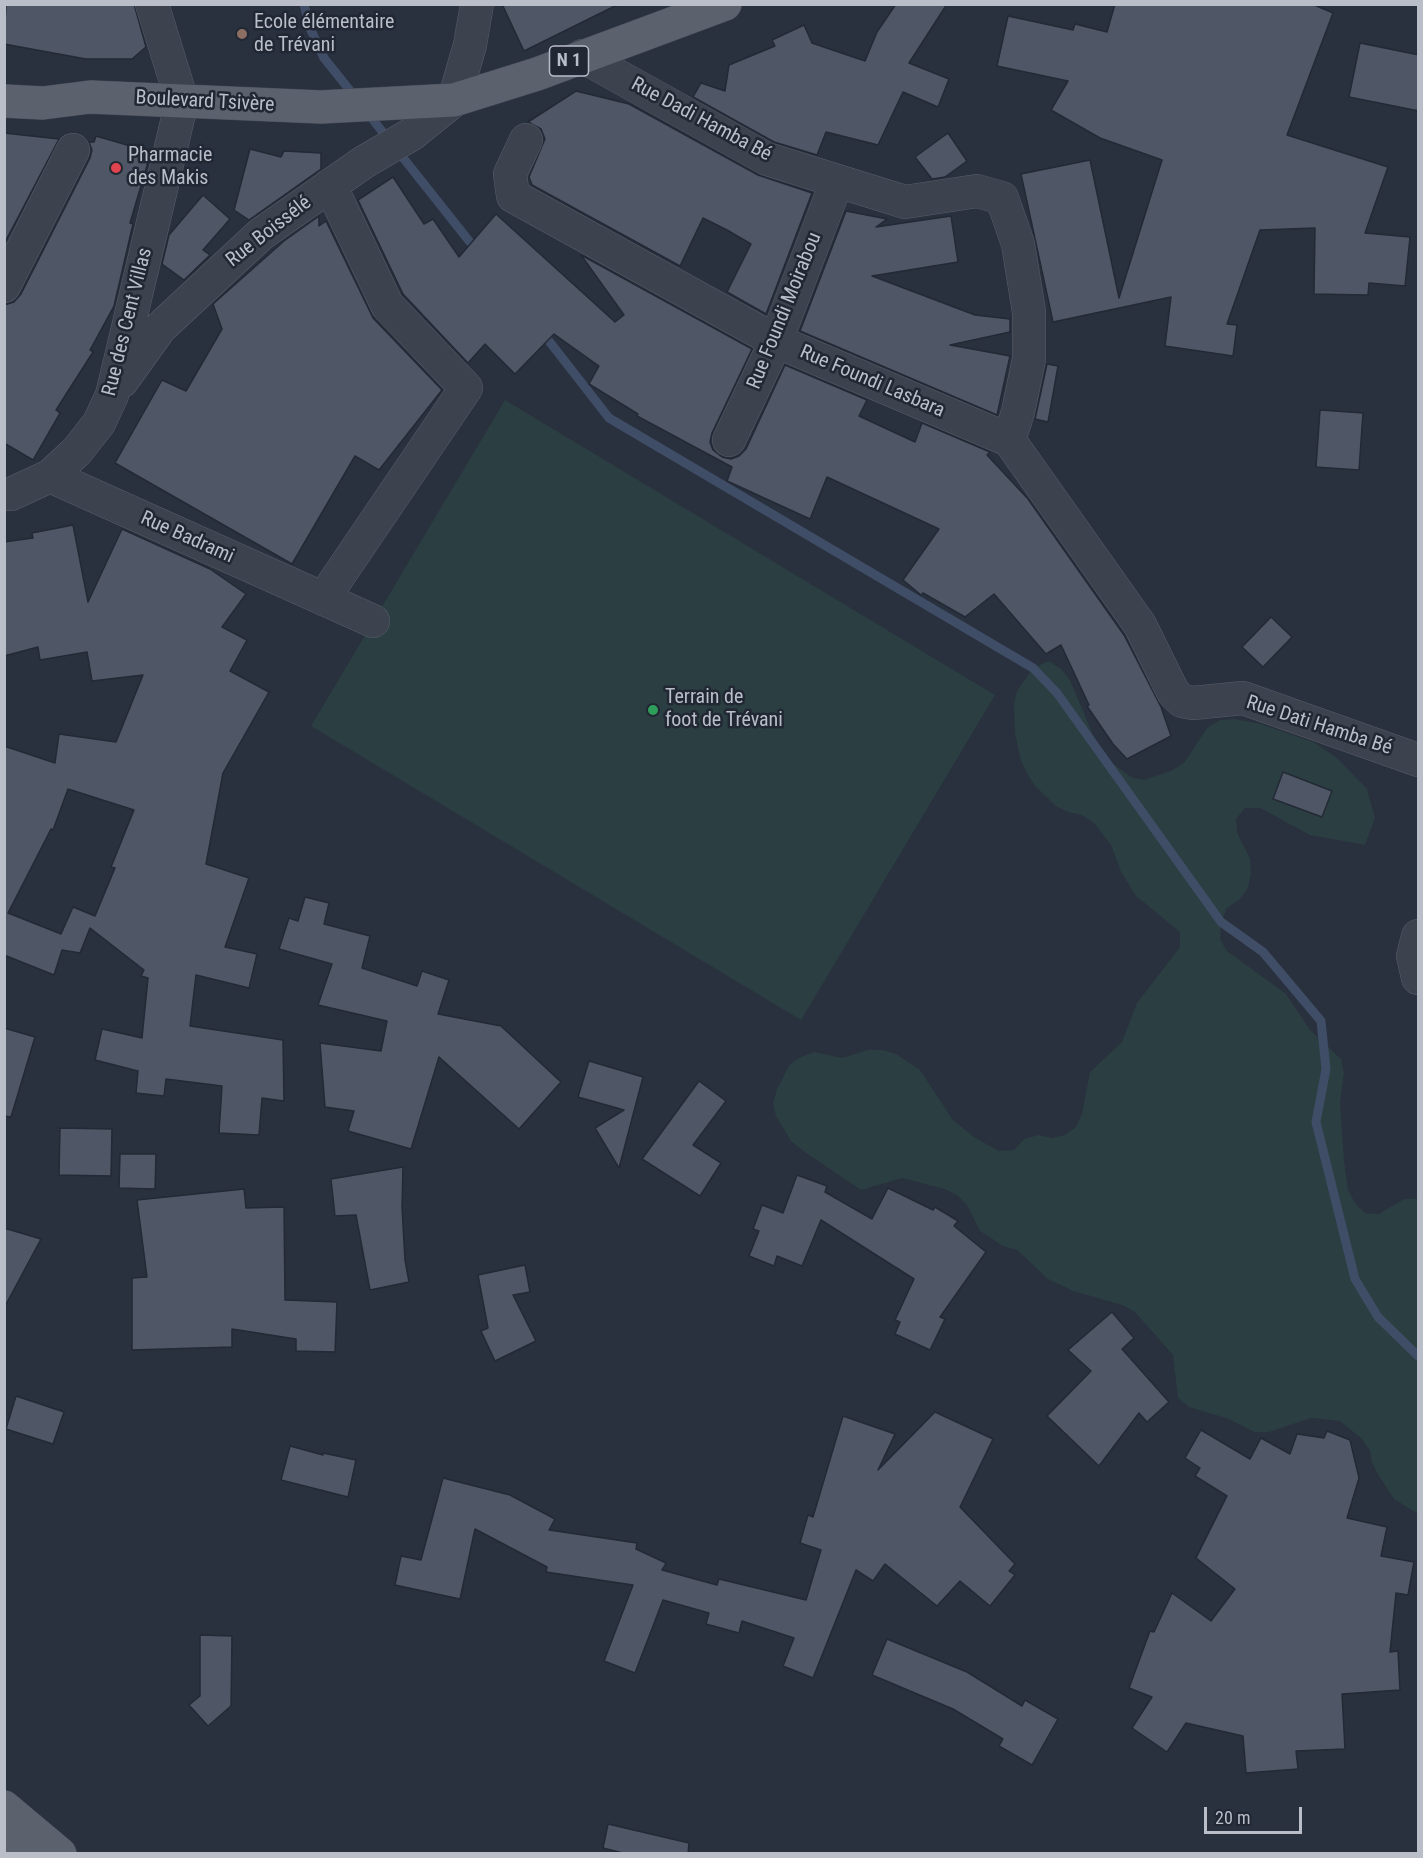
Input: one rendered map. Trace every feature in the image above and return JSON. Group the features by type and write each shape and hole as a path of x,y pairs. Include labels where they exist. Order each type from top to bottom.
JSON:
{"main road":[{"name":"N 1","path":"454,100 537,75 582,56 725,4"},
{"name":"Boulevard Tsivère","path":"4,80 46,84 90,97"},
{"name":"Boulevard Tsivère","path":"4,101 43,103 90,97 321,107 454,100"},
{"path":"4,1807 60,1854"},
{"path":"4,1837 29,1854"}],"street":[{"path":"152,4 182,101"},
{"path":"454,100 470,45 477,4"},
{"name":"Rue Dadi Hamba Bé","path":"582,56 767,159 905,202 977,191 1002,198 1018,244 1029,312 1029,359 1018,412 1009,440"},
{"name":"Rue Boissélé","path":"112,395 160,328 203,285 261,234 364,162 412,135 454,100"},
{"name":"Rue des Cent Villas","path":"4,494 11,494 51,476 77,451 99,423 112,395 182,101"},
{"name":"Rue Foundi Lasbara","path":"526,140 510,174 513,196 776,341 1009,440"},
{"path":"8,270 73,150"},
{"name":"Rue Foundi Moirabou","path":"729,440 776,341 837,181"},
{"path":"323,599 466,388 387,305 330,185"},
{"name":"Rue Dati Hamba Bé","path":"1009,440 1140,626 1173,692 1182,701 1193,703 1243,698 1419,760"},
{"name":"Rue Badrami","path":"51,476 373,621"},
{"path":"1419,936 1413,956 1419,978"}],"shaded area":[{"name":"Terrain de foot de Trévani","path":"505,400 995,695 801,1020 311,726"},
{"path":"1049,661 1061,669 1070,680 1099,749 1108,760 1131,777 1144,780 1171,771 1184,763 1207,728 1220,720 1234,719 1261,724 1315,743 1337,758 1367,789 1375,818 1365,845 1310,835 1260,808 1245,808 1236,819 1237,833 1250,859 1251,874 1248,888 1239,900 1227,908 1221,922 1220,939 1227,951 1286,994 1310,1030 1341,1059 1344,1073 1340,1102 1344,1161 1348,1190 1355,1203 1365,1213 1379,1214 1404,1199 1418,1199 1418,1514 1394,1499 1372,1463 1370,1451 1362,1439 1340,1421 1311,1418 1269,1432 1255,1432 1229,1419 1189,1407 1178,1398 1173,1355 1135,1312 1122,1305 1073,1291 1048,1279 1017,1250 1003,1246 980,1231 967,1205 957,1195 945,1189 902,1178 861,1190 791,1141 776,1116 773,1103 777,1089 790,1064 801,1057 814,1052 842,1058 868,1050 883,1050 896,1054 920,1070 953,1120 974,1137 999,1151 1014,1150 1024,1139 1038,1135 1052,1138 1065,1135 1076,1127 1082,1114 1090,1072 1122,1042 1137,1003 1180,947 1180,932 1136,896 1121,872 1111,845 1094,823 1082,815 1056,806 1035,786 1021,761 1015,733 1014,704 1017,691 1033,668"}],"building":[{"path":"6,4 134,4 146,47 132,59 86,59 4,44"},
{"path":"502,4 619,4 524,51"},
{"path":"896,4 947,4 909,63 949,79 938,107 903,92 878,145 826,132 817,155 774,142 693,97 701,83 725,91 729,65 775,46 772,40 804,25 812,43 865,61 877,32"},
{"path":"1115,4 1312,4 1333,13 1287,135 1388,167 1365,233 1410,237 1405,286 1369,283 1368,295 1314,294 1315,228 1260,230 1227,324 1237,325 1233,356 1165,346 1171,297 1053,322 1021,174 1090,160 1119,298 1162,160 1100,138 1051,110 1068,81 997,66 1008,16 1073,30 1075,24 1107,32"},
{"path":"1360,43 1419,55 1419,111 1349,97"},
{"path":"576,91 629,104 758,175 812,193 766,314 727,292 751,244 727,230 703,218 680,266 532,185 529,177 545,139 541,129 528,122"},
{"path":"4,133 59,139 4,244"},
{"path":"948,133 967,161 945,177 932,179 915,157"},
{"path":"96,136 151,152 130,223 133,224 114,306 90,350 93,352 56,410 60,413 33,460 4,443 4,305 14,302 21,294 90,158 92,150 89,142 94,142"},
{"path":"250,149 281,157 284,151 321,153 321,169 249,220 234,210"},
{"path":"393,177 424,224 433,219 459,257 496,214 615,322 624,315 581,255 752,349 712,433 710,442 713,450 722,457 731,459 739,456 746,449 785,365 867,400 859,416 915,442 922,423 990,452 987,455 1028,499 1124,635 1161,707 1171,736 1127,759 1113,744 1087,706 1089,705 1061,645 1046,654 994,594 965,617 923,593 921,595 903,580 939,529 827,477 810,519 727,481 732,467 637,416 638,414 589,384 599,366 554,334 515,374 485,344 468,363 403,294 358,200"},
{"path":"203,195 230,219 203,250 210,255 184,280 162,264 169,235"},
{"path":"846,211 887,219 876,227 951,216 958,262 872,276 975,315 1010,319 1010,332 950,345 1010,356 997,415 800,331"},
{"path":"319,216 319,226 326,221 373,318 442,390 379,470 355,456 292,564 115,463 162,380 186,391 222,329 213,304 284,241"},
{"path":"1047,364 1058,366 1048,422 1035,419"},
{"path":"1320,410 1363,413 1359,470 1316,467"},
{"path":"73,525 88,602 122,529 210,569 246,594 222,627 247,640 230,671 269,692 223,773 206,864 249,878 225,947 257,954 249,988 196,975 190,1026 283,1040 284,1101 262,1098 259,1135 219,1133 222,1086 166,1079 164,1096 136,1093 138,1071 95,1060 102,1029 142,1038 148,978 141,976 144,970 90,928 80,953 62,950 54,975 4,955 4,746 55,763 59,734 116,742 143,675 92,681 87,652 40,660 38,647 4,656 4,542 33,538 32,533","holes":["68,789 134,810 111,867 115,868 95,916 73,907 61,934 8,913 51,829 53,830"]},
{"path":"1271,617 1292,637 1263,667 1242,647"},
{"path":"1283,772 1332,791 1322,817 1273,799"},
{"path":"305,897 329,903 324,924 370,936 362,968 417,986 422,971 449,980 438,1014 501,1026 561,1082 519,1129 439,1057 411,1149 348,1131 354,1111 325,1107 320,1043 381,1051 387,1021 318,1005 332,964 279,949 289,918 298,921"},
{"path":"4,1028 35,1037 11,1117 4,1116"},
{"path":"589,1061 643,1077 619,1168 595,1128 624,1110 578,1097"},
{"path":"699,1081 726,1101 693,1145 721,1163 700,1196 642,1159"},
{"path":"60,1128 112,1129 111,1176 59,1175"},
{"path":"120,1154 156,1154 155,1189 119,1188"},
{"path":"403,1167 402,1207 405,1260 409,1282 370,1290 356,1215 335,1216 331,1179"},
{"path":"797,1175 827,1186 825,1192 872,1219 888,1188 933,1210 935,1207 958,1221 954,1226 986,1252 940,1317 945,1319 930,1350 895,1334 900,1322 895,1320 914,1279 821,1220 802,1266 777,1256 774,1266 749,1256 759,1231 753,1229 762,1205 783,1213"},
{"path":"244,1189 246,1208 284,1207 285,1300 337,1302 335,1352 296,1351 296,1339 232,1329 232,1347 132,1350 132,1278 147,1277 137,1200"},
{"path":"4,1228 41,1239 4,1308"},
{"path":"525,1265 530,1292 513,1295 536,1341 495,1361 481,1331 488,1328 478,1275"},
{"path":"1112,1312 1134,1338 1122,1349 1169,1402 1147,1422 1139,1413 1099,1466 1047,1416 1091,1371 1068,1350"},
{"path":"16,1396 64,1412 53,1444 6,1429"},
{"path":"935,1412 993,1439 960,1507 1015,1564 1009,1571 1015,1575 990,1606 960,1581 937,1606 885,1564 873,1581 856,1570 813,1678 783,1666 794,1638 742,1621 739,1633 706,1624 709,1613 663,1600 635,1673 604,1661 633,1585 546,1572 547,1567 475,1529 460,1599 395,1585 401,1556 421,1560 443,1478 510,1495 555,1519 549,1530 637,1543 636,1549 666,1563 662,1570 717,1585 719,1579 806,1600 821,1550 800,1543 808,1515 813,1517 843,1416 895,1434 878,1470"},
{"path":"1201,1430 1250,1459 1261,1438 1290,1454 1297,1434 1324,1438 1327,1431 1350,1440 1359,1478 1347,1518 1387,1527 1381,1556 1414,1562 1408,1595 1396,1593 1390,1652 1398,1651 1400,1690 1342,1694 1345,1749 1296,1751 1298,1769 1246,1773 1243,1736 1186,1723 1167,1752 1132,1728 1152,1697 1129,1688 1150,1631 1154,1632 1172,1593 1211,1621 1235,1589 1196,1558 1227,1496 1195,1476 1200,1468 1185,1458"},
{"path":"290,1446 323,1455 323,1453 356,1460 348,1497 281,1480"},
{"path":"200,1635 232,1636 231,1706 208,1726 189,1705 200,1696"},
{"path":"887,1639 967,1672 1022,1706 1025,1700 1058,1719 1032,1765 999,1746 1003,1739 953,1709 872,1675"},
{"path":"608,1824 689,1843 688,1854 627,1854 603,1848"}],"waterway":[{"path":"304,4 309,26 324,58 356,98"},
{"path":"366,111 477,251"},
{"path":"542,332 609,418 1033,668 1057,693 1221,922 1263,952 1321,1021 1326,1069 1316,1122 1355,1279 1378,1317 1418,1356"}],"place":[{"name":"Ecole élémentaire de Trévani","path":"242,34"},
{"name":"Pharmacie des Makis","path":"116,168"},
{"name":"Terrain de foot de Trévani","path":"653,710"}]}
